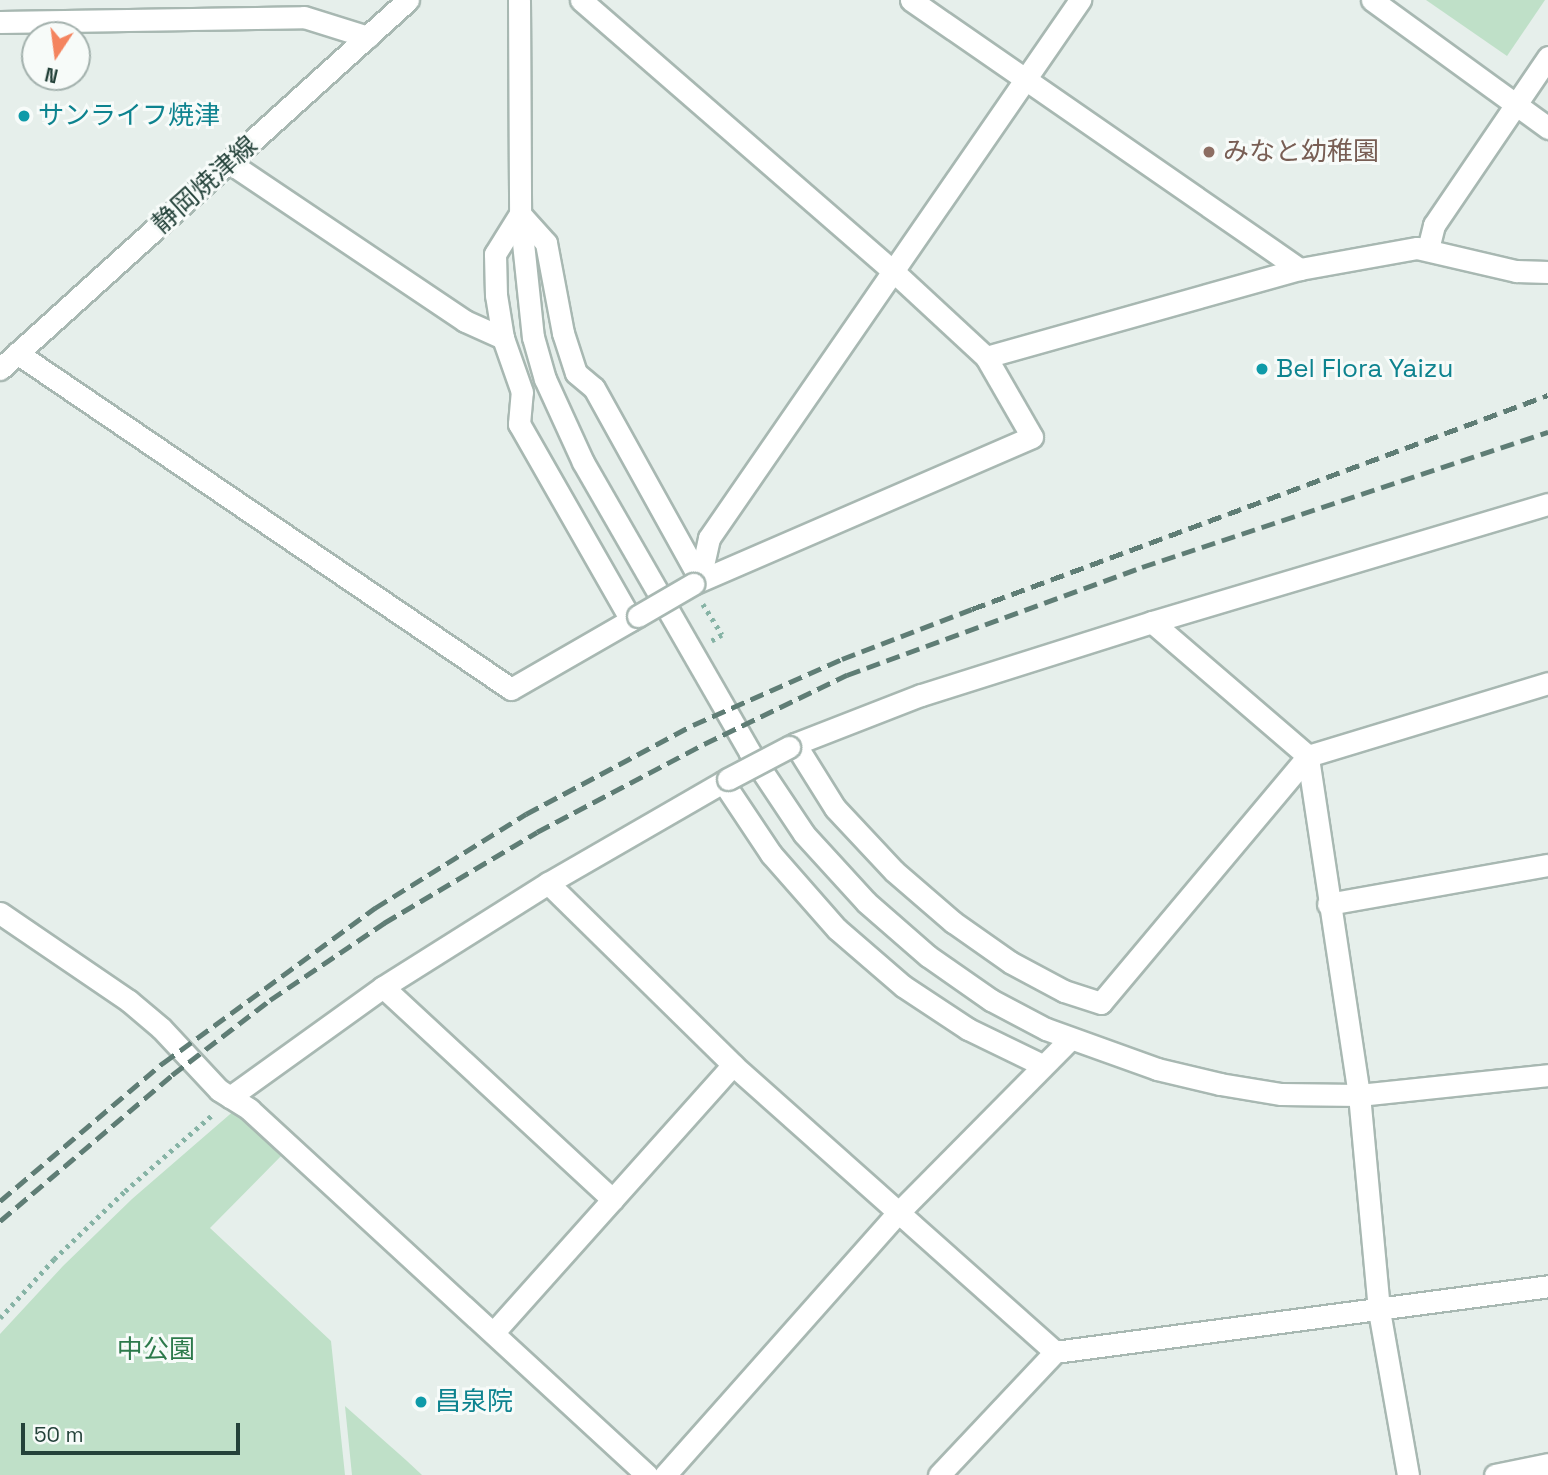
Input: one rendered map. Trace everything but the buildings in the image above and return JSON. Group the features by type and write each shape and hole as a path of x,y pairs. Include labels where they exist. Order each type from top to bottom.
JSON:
{"street":[{"name":"静岡焼津線","path":"0,369 408,0"},
{"path":"519,0 520,214 533,337 560,418 750,753 804,834 866,902 928,956 991,1000 1069,1040 1157,1069 1220,1084 1281,1094 1359,1095 1548,1074"},
{"path":"17,354 511,689 634,618 698,587 1032,437 986,357 892,270 581,0"},
{"path":"911,0 1300,269"},
{"path":"698,587 709,538 1080,0"},
{"path":"1372,0 1548,128"},
{"path":"0,22 77,10 304,17 368,37"},
{"path":"1428,249 1434,225 1548,57"},
{"path":"230,163 465,321 503,338"},
{"path":"520,214 495,254 496,295 503,338 522,393 519,424 634,618"},
{"path":"520,214 546,243 563,333 576,373 594,388 698,587"},
{"path":"986,357 1300,269 1417,248 1516,271 1548,272"},
{"path":"230,1097 383,987 548,883 725,780 792,745 921,695 1152,622 1548,504"},
{"path":"1152,622 1308,756 1328,904 1359,1095 1379,1310 1408,1475"},
{"path":"792,745 835,808 904,880 953,922 1010,962 1064,991 1101,1003 1308,756 1548,683"},
{"path":"725,780 771,855 836,929 903,986 968,1029 1042,1065"},
{"path":"1328,904 1548,865"},
{"path":"548,883 733,1065 1055,1352"},
{"path":"0,914 129,1001 230,1097 249,1109 647,1475"},
{"path":"383,987 613,1200"},
{"path":"666,1475 898,1213 1069,1040"},
{"path":"494,1332 733,1065"},
{"path":"939,1475 1055,1352 1548,1286"},
{"path":"1495,1475 1548,1464"}],"path":[{"path":"698,587 722,635 710,642"},
{"path":"0,1318 54,1259 230,1097"}],"green space":[{"path":"1426,0 1545,0 1507,56"},
{"name":"中公園","path":"236,1109 284,1153 210,1228 331,1341 345,1475 0,1475 0,1334 63,1266 132,1199"},
{"path":"345,1406 407,1461 422,1475 352,1475"}],"railway":[{"path":"0,1201 163,1063 375,908 526,814 693,725 842,659 1548,395"},
{"path":"0,1221 172,1075 270,1000 384,923 537,832 704,744 847,675 1142,567 1548,432"}],"place":[{"name":"サンライフ焼津","path":"24,116"},
{"name":"みなと幼稚園","path":"1209,152"},
{"name":"Bel Flora Yaizu","path":"1262,369"},
{"name":"昌泉院","path":"421,1402"}]}
